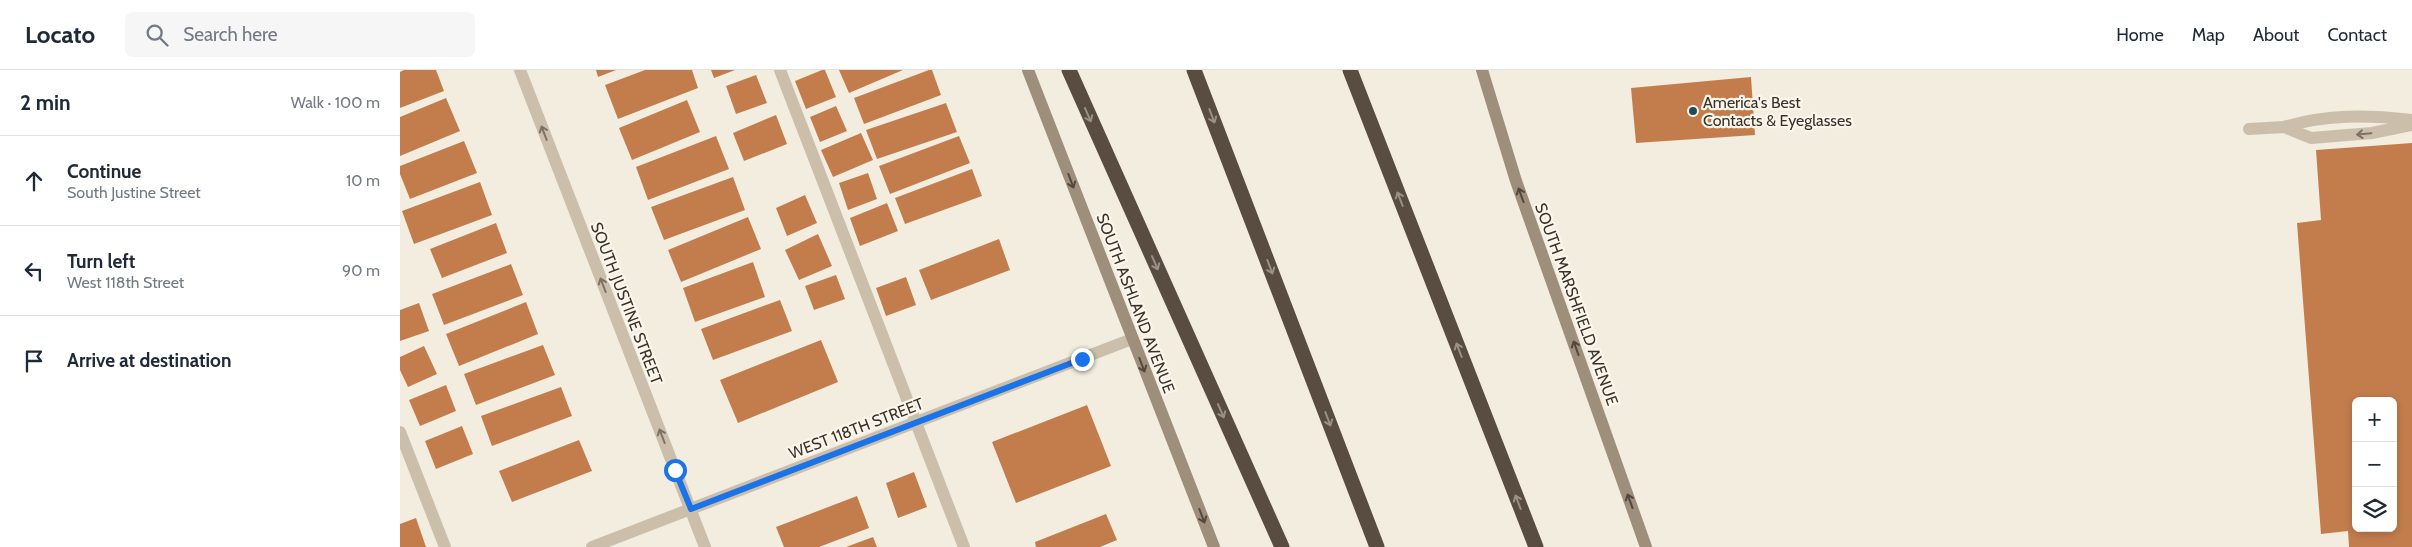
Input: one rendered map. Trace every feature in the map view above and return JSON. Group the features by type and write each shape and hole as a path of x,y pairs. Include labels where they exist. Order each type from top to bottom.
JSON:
{"highway":[{"path":"1069,70 1282,547"},
{"path":"1194,70 1378,547"},
{"path":"1350,70 1536,547"}],"main road":[{"name":"SOUTH ASHLAND AVENUE","path":"1028,70 1214,547"},
{"name":"SOUTH MARSHFIELD AVENUE","path":"1482,70 1516,181 1646,547"}],"street":[{"name":"SOUTH JUSTINE STREET","path":"520,70 705,547"},
{"path":"780,70 964,547"},
{"path":"2249,129 2284,127 2309,119 2368,115 2412,120"},
{"path":"2284,127 2311,138 2372,133 2412,125"},
{"name":"WEST 118TH STREET","path":"592,547 1132,339"},
{"path":"400,432 445,547"}],"building":[{"path":"404,70 436,70 444,91 400,108 400,72"},
{"path":"596,70 616,70 598,77"},
{"path":"645,70 692,70 698,88 618,119 605,85"},
{"path":"711,70 735,70 714,78"},
{"path":"825,70 836,97 806,109 795,81"},
{"path":"839,70 903,70 849,93"},
{"path":"932,70 941,95 864,124 854,98"},
{"path":"756,75 767,103 736,114 726,86"},
{"name":"America's Best Contacts & Eyeglasses","path":"1751,77 1755,135 1636,143 1631,88"},
{"path":"446,98 460,131 400,156 400,117"},
{"path":"687,100 700,132 632,160 619,128"},
{"path":"946,103 957,132 877,159 866,130"},
{"path":"836,106 847,131 820,142 810,117"},
{"path":"776,115 787,144 744,161 733,133"},
{"path":"861,133 873,160 833,177 821,150"},
{"path":"716,136 729,169 648,200 636,167"},
{"path":"959,136 970,163 890,194 879,166"},
{"path":"464,141 477,173 410,199 400,174 400,166"},
{"path":"2412,143 2412,547 2349,547 2348,531 2321,534 2297,223 2321,220 2316,150"},
{"path":"972,169 982,196 905,224 895,198"},
{"path":"868,173 877,199 848,210 839,183"},
{"path":"733,177 745,210 664,240 651,207"},
{"path":"480,182 492,215 414,244 402,211"},
{"path":"805,195 817,223 787,236 776,208"},
{"path":"887,203 898,231 860,246 850,218"},
{"path":"748,217 761,249 681,282 668,250"},
{"path":"496,223 507,253 442,278 430,249"},
{"path":"818,234 832,266 799,280 785,250"},
{"path":"999,239 1010,270 931,300 919,270"},
{"path":"753,262 765,297 695,322 683,288"},
{"path":"511,264 523,295 444,325 432,294"},
{"path":"836,275 845,299 814,310 805,286"},
{"path":"906,277 916,305 886,316 876,288"},
{"path":"780,300 792,331 713,360 701,329"},
{"path":"526,302 538,334 459,366 446,334"},
{"path":"419,303 429,331 400,341 400,310"},
{"path":"821,340 838,382 738,423 720,380"},
{"path":"543,345 555,375 476,405 464,374"},
{"path":"424,346 437,374 408,387 400,370 400,357"},
{"path":"446,385 456,411 420,426 409,400"},
{"path":"561,387 572,416 492,446 481,416"},
{"path":"1087,405 1111,466 1016,503 992,442"},
{"path":"462,426 473,454 436,469 425,441"},
{"path":"579,440 592,471 512,502 499,471"},
{"path":"914,472 927,507 898,518 886,483"},
{"path":"857,496 869,528 819,547 784,547 776,527"},
{"path":"1106,514 1117,540 1100,547 1036,547 1035,542"},
{"path":"416,518 426,547 400,547 400,524"},
{"path":"873,537 877,547 846,547"}],"place":[{"name":"America's Best Contacts & Eyeglasses","path":"1693,111"}],"route":[{"path":"675,470 691,509 1082,359"}]}
